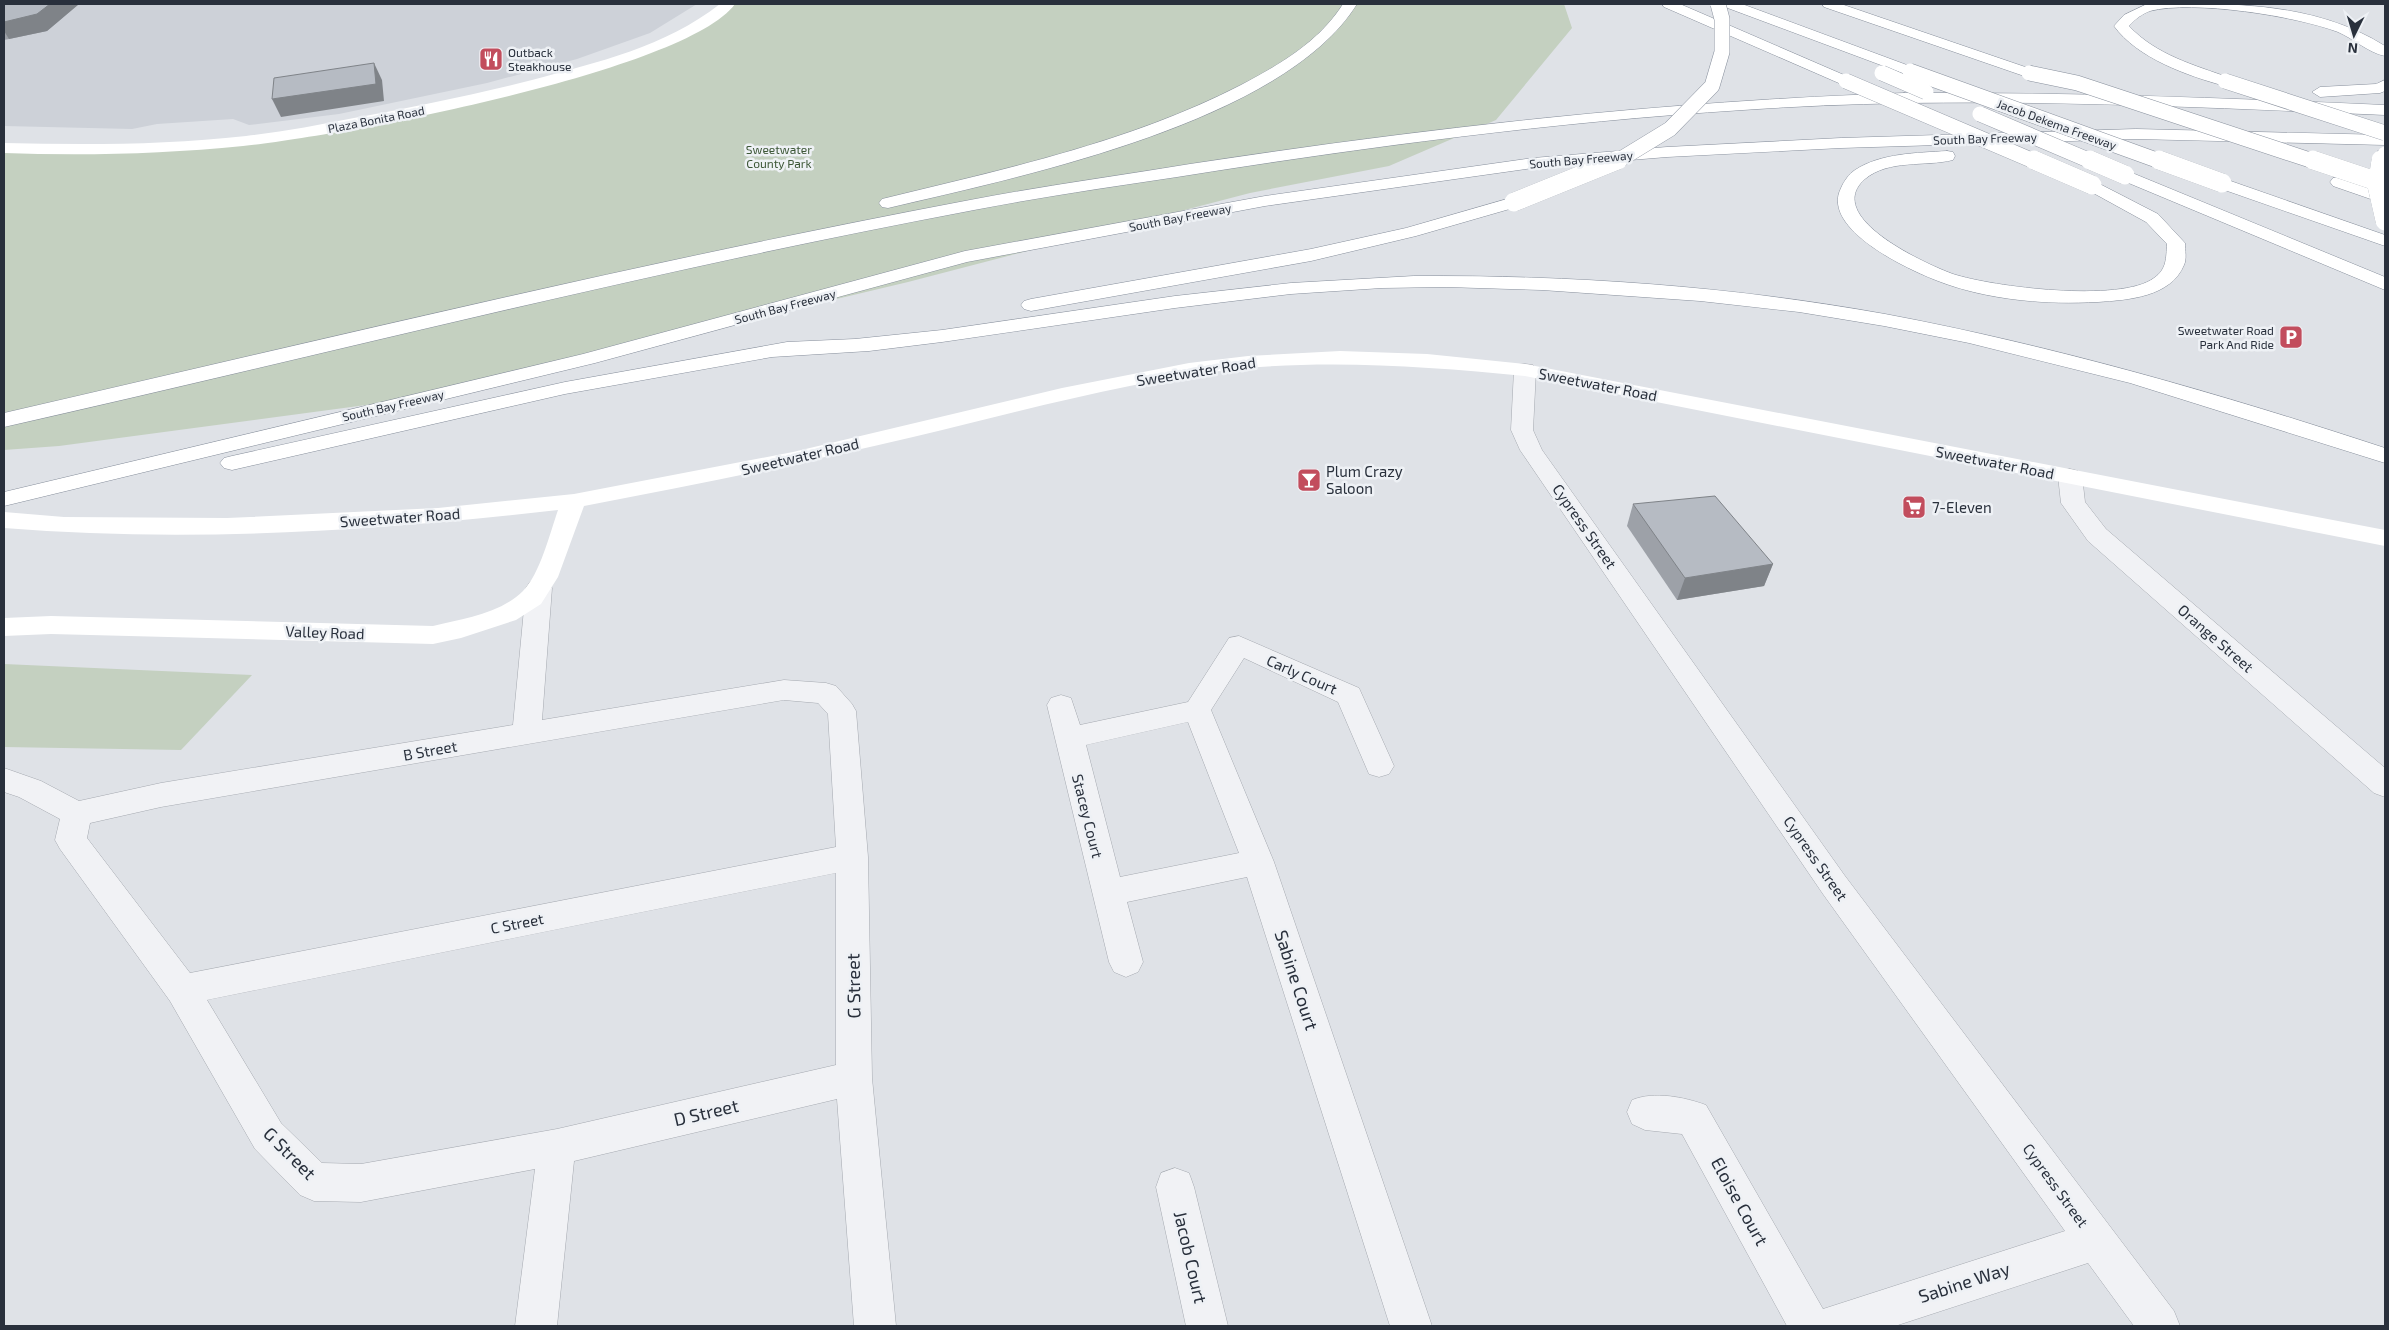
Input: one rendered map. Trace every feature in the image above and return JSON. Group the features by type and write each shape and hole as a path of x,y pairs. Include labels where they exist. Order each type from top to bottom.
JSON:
{"main road":[{"name":"Plaza Bonita Road","path":"4,148 54,150 176,147 280,137 442,106 507,91 624,59 683,35 710,20 728,4"},
{"path":"328,345 1024,169 1104,147 1199,112 1297,60 1341,20 1350,4"},
{"path":"1669,4 1846,81 2092,185 2152,218 2176,243 2175,265 2161,282 2132,292 2093,297 2052,296 1974,284 1948,278 1902,258 1868,236 1846,208 1847,190 1861,173 1893,161 1946,156 2087,149 2259,147 2283,137"},
{"path":"4,515 565,388 1311,255 1410,232 1514,202 1612,164 1670,129 1712,86 1722,52 1722,20 1718,4"},
{"name":"Jacob Dekema Freeway","path":"1730,4 2385,242"},
{"path":"1829,4 2385,199"},
{"path":"2385,52 2366,38 2319,22 2264,9 2205,4 2155,6 2129,14 2121,26 2136,42 2164,59 2385,133"},
{"path":"1784,24 1882,73 2385,284"},
{"path":"2029,73 2077,83 2385,184"},
{"path":"1918,99 2033,91 2312,92 2380,88 2385,84"},
{"path":"4,420 795,240 957,207 1263,157 1508,126 1727,106 1918,99 2048,97 2385,110"},
{"name":"South Bay Freeway","path":"4,499 588,359 965,257 1265,200 1533,163 1668,152 2010,137 2136,134 2385,140"},
{"path":"2385,154 2381,158 2377,179 2380,209 2385,221"},
{"path":"768,351 884,343 1259,291 1439,281 1532,283 1712,295 1805,308 1973,338 2181,391 2279,420 2385,456"},
{"name":"Sweetwater Road","path":"4,520 64,525 228,526 438,516 574,500 793,459 1062,395 1189,369 1264,360 1340,357 1427,360 1524,370 2385,538"},
{"name":"Valley Road","path":"4,627 51,624 434,635 492,621 521,605 539,588 574,500"}],"street":[{"name":"Cypress Street","path":"1524,370 1522,430 1531,450 1834,884 2159,1326"},
{"name":"Orange Street","path":"2070,476 2073,503 2097,535 2385,785"},
{"path":"527,733 539,588"},
{"name":"Carly Court","path":"1198,710 1239,645 1349,695 1379,766"},
{"name":"B Street","path":"76,814 161,795 784,690"},
{"name":"G Street","path":"784,690 826,692 842,711 852,857 854,1078 875,1326"},
{"name":"Stacey Court","path":"1061,704 1107,894 1126,962"},
{"path":"1069,738 1198,710"},
{"name":"Sabine Court","path":"1198,710 1258,862 1411,1326"},
{"path":"17,784 76,814"},
{"name":"G Street","path":"76,814 71,840 182,990 268,1136 314,1182 362,1183 557,1147"},
{"name":"C Street","path":"182,990 852,857"},
{"path":"1107,894 1258,862"},
{"name":"D Street","path":"557,1147 854,1078"},
{"name":"Eloise Court","path":"1645,1112 1693,1118 1810,1326"},
{"path":"536,1326 557,1147"},
{"name":"Jacob Court","path":"1175,1187 1207,1326"},
{"name":"Sabine Way","path":"1832,1326 2097,1240"}],"shaded area":[{"path":"4,4 697,4 650,33 577,59 487,83 339,114 249,125 233,119 157,124 132,129 4,126"}],"green space":[{"name":"Sweetwater County Park","path":"730,4 1564,4 1572,28 1496,120 1389,166 1250,193 908,282 426,397 59,446 4,450 4,149 150,148 355,124 623,59 724,10"},
{"path":"4,664 252,675 181,750 4,747"}],"building":[{"path":"4,4 50,4 37,14 4,22"},
{"path":"374,63 376,84 272,99 274,78"},
{"path":"1715,496 1773,564 1685,578 1633,504"}],"place":[{"name":"Outback Steakhouse","path":"491,59"},
{"name":"Sweetwater Road Park And Ride","path":"2291,337"},
{"name":"Plum Crazy Saloon","path":"1309,480"},
{"name":"7-Eleven","path":"1914,507"}]}
